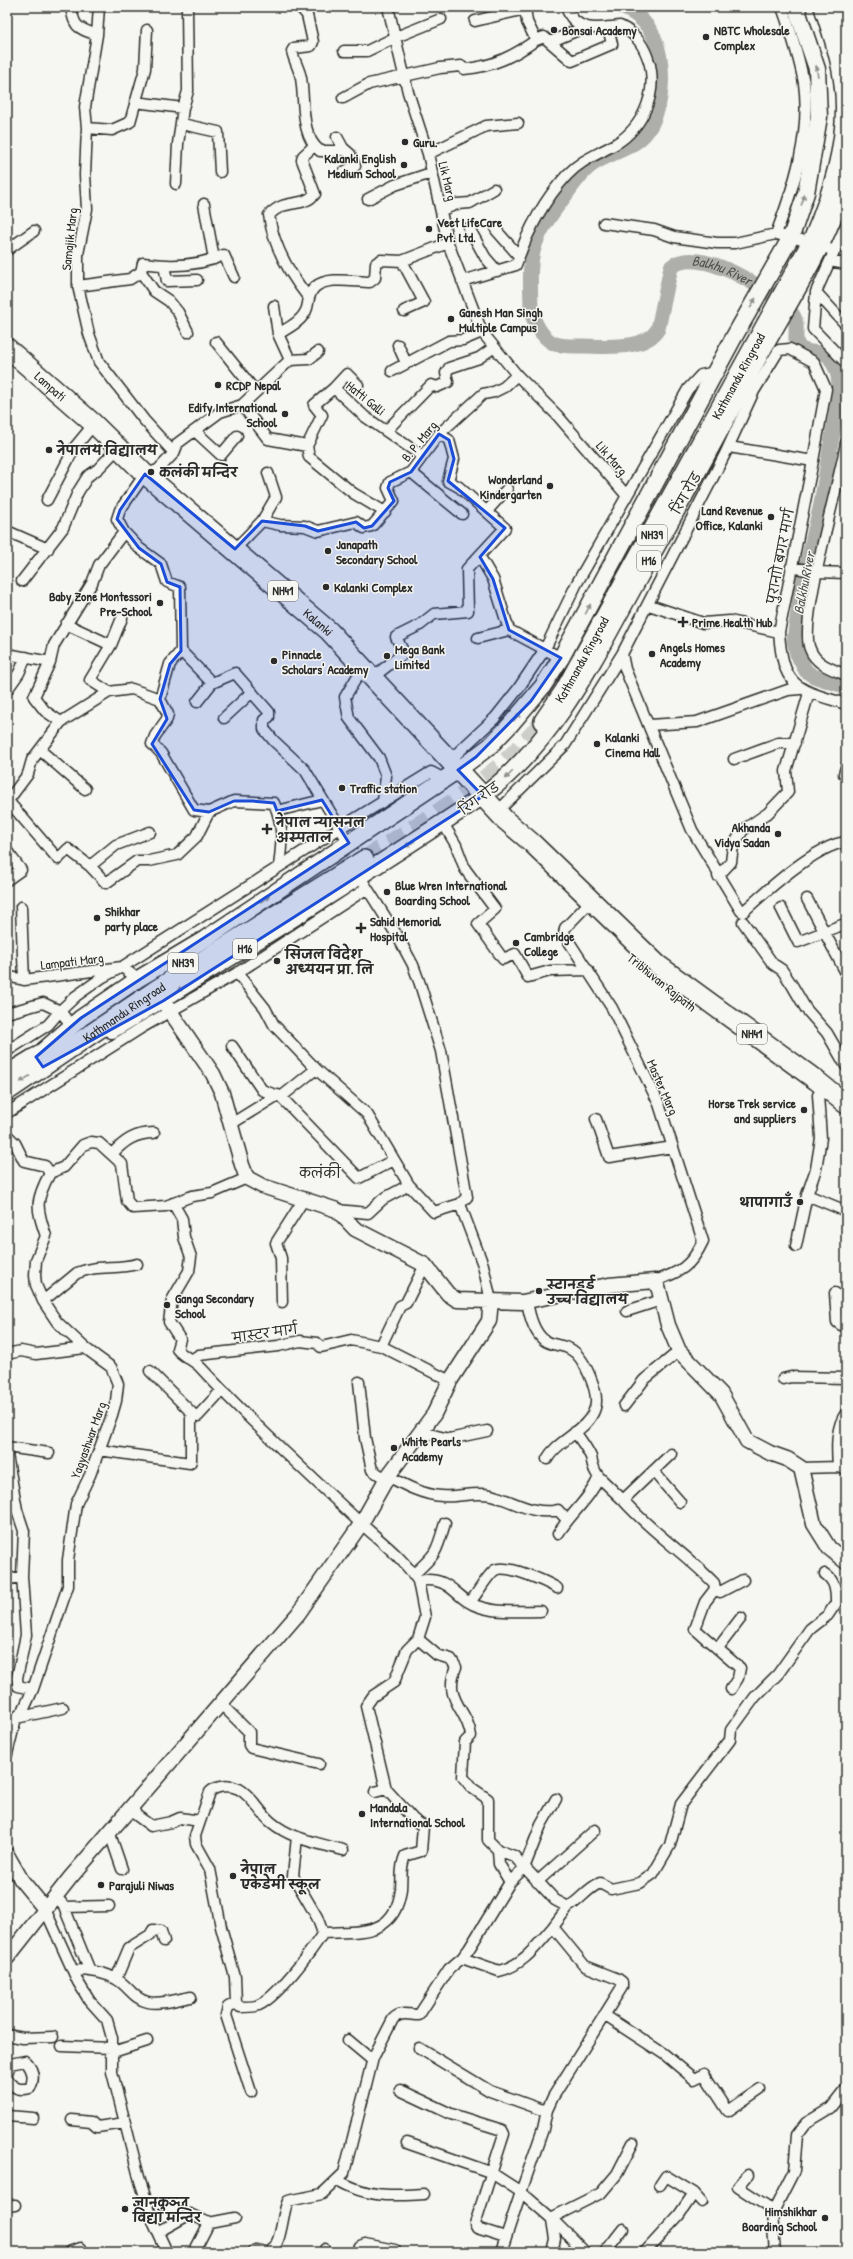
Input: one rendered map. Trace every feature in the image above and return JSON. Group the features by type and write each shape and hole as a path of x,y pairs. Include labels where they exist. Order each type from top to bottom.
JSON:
{"highway":[{"name":"Kathmandu Ringroad","path":"806,242 823,189 832,148 834,128 833,73 829,52 814,7"},
{"name":"Kathmandu Ringroad","path":"540,717 564,692 749,343 793,264 827,208 841,154 845,131 845,85 833,35 824,7"},
{"name":"Lampati","path":"7,348 94,424"},
{"name":"Kalanki","path":"94,424 146,474 329,631 368,672 451,770"},
{"name":"NH41","path":"451,770 483,796"},
{"name":"Tribhuvan Rajpath","path":"483,796 501,816 532,843 586,906 656,979 846,1114"},
{"name":"Kathmandu Ringroad","path":"7,1091 40,1062 360,864"},
{"name":"Tribhuvan Rajpath","path":"586,906 658,965 816,1080 846,1104"},
{"name":"Kathmandu Ringroad","path":"7,1075 40,1062"}],"main road":[{"path":"796,7 817,68 819,117 806,193 806,242"},
{"path":"839,7 846,26"},
{"path":"806,242 839,205 846,181"},
{"path":"40,1062 72,1026 138,979 206,939 360,864 451,770 490,746 543,686 561,658 716,372 749,343"},
{"name":"रिंग रोड","path":"40,1062 98,1039 166,1006 360,864 443,823 483,796 499,784 536,747 582,682 753,369 749,343"}],"street":[{"path":"71,7 73,21 78,28 97,35"},
{"name":"Samajik Marg","path":"99,7 97,35 85,107 87,128 84,175 87,209 78,254 78,286 89,334 99,362 144,420 174,452"},
{"path":"176,184 178,144 182,124 183,108 188,91 187,7"},
{"path":"300,7 307,15 312,42 311,46 294,48 292,51 294,61 299,70 304,96 304,118 314,146 320,151 334,153 343,148"},
{"name":"Lik Marg","path":"388,7 396,36 404,76 428,154 431,173 442,210 448,243 482,332 493,348 557,415 627,496"},
{"path":"566,7 572,18 583,28"},
{"path":"782,7 798,58 804,89 805,110 801,151 795,177 806,242 830,261 846,264"},
{"path":"475,21 525,8 527,22 536,40"},
{"path":"344,51 367,51 396,36 441,19"},
{"path":"462,281 516,264 541,209 567,175 578,163 618,142 635,128 645,112 652,80 643,46 628,30 620,26 583,28 550,42"},
{"path":"343,98 369,84 404,76 447,67 461,66 464,69 475,68 514,56 536,40 544,37 572,61 612,44 608,27"},
{"path":"87,128 112,130 130,122 145,69 147,30"},
{"path":"135,102 183,108"},
{"path":"182,124 218,132 220,172"},
{"path":"428,154 486,126 518,124"},
{"path":"337,137 343,148 350,154 355,166 344,172"},
{"path":"308,297 294,280 271,235 269,215 283,204 306,202 315,194 302,160 303,156 314,146"},
{"path":"368,199 395,185 431,173"},
{"path":"442,210 457,204 470,202 494,189"},
{"path":"204,204 214,259"},
{"path":"604,223 654,230 674,236 717,243 806,242 846,225"},
{"path":"469,228 485,257 497,271"},
{"path":"496,230 519,256"},
{"path":"7,250 34,232"},
{"path":"278,334 298,322 307,308 308,297 314,287 327,282 370,282 375,278 376,263 381,260 402,260 448,243"},
{"path":"78,286 130,279 141,272 143,263 164,265 200,264 224,255 234,277"},
{"path":"402,260 424,302 404,311"},
{"path":"830,261 816,292 814,329 846,363"},
{"path":"164,265 167,281 197,280"},
{"path":"141,272 154,291 174,307 188,332"},
{"path":"816,292 846,324"},
{"path":"274,306 278,334 290,360"},
{"path":"392,371 449,341 463,340 482,332"},
{"path":"216,342 256,392"},
{"path":"398,345 406,363"},
{"path":"386,430 431,385 437,387 448,382 446,373 449,368 479,358 493,348"},
{"name":"पुरानाो बगर मार्ग","path":"729,447 754,391 779,350 790,349 814,362 826,389 793,567 779,632 781,656 785,669 792,681 804,691"},
{"path":"160,699 170,664 181,651 180,587 167,582 161,564 139,548 124,532 117,519 120,510 146,474 158,470 174,452 178,443 220,412 242,405 290,360 309,359 318,352"},
{"path":"7,1051 48,1025 76,996 103,977 122,967 340,828 431,772 451,770 518,689 545,649 577,583 688,388 701,375 716,372"},
{"path":"334,388 347,374 358,385"},
{"name":"B. P. Marg","path":"262,520 280,525 305,526 318,531 356,522 364,528 372,526 394,501 388,488 390,482 411,472 439,434 483,394 499,390 517,374"},
{"name":"Hatti Galli","path":"307,446 322,415 314,405 334,388 364,416 422,456"},
{"path":"242,405 268,439 307,446 309,457 353,493 385,512"},
{"path":"47,500 75,447 94,424"},
{"path":"195,431 221,456 237,436"},
{"path":"383,801 386,776 379,758 349,718 345,697 368,672 404,653 396,636 420,625 434,614 468,611 467,570 505,528 459,487 448,481 454,459 449,440 439,434"},
{"path":"846,443 816,572 808,645 810,651 822,665 846,675"},
{"path":"22,581 63,528 78,492 88,476 98,469 119,447"},
{"path":"501,816 564,745 622,654 729,447 813,461"},
{"path":"411,472 462,514"},
{"path":"235,549 262,520 276,496 268,473"},
{"path":"487,511 507,489"},
{"path":"7,531 48,549"},
{"path":"61,722 45,711 34,697 50,662 54,645 92,583 100,565 124,532"},
{"path":"480,557 493,579 509,630"},
{"path":"793,567 816,572 846,573"},
{"path":"648,605 703,623 730,621 779,632"},
{"path":"109,692 90,680 111,645 122,618"},
{"path":"66,624 111,645"},
{"path":"478,638 509,630 561,658"},
{"path":"181,651 212,683"},
{"path":"7,654 50,662"},
{"path":"622,654 625,669 650,725 692,830 718,876 743,912 767,889 822,850 846,842"},
{"path":"7,690 19,673 26,657"},
{"path":"197,702 212,683 235,673 269,712 269,716 264,720 264,729 305,770 360,864 413,965 441,1051 467,1197 460,1204 434,1212 409,1185 367,1114 316,1069 274,1025 265,1008 237,973"},
{"path":"209,812 197,836 177,855 149,861 137,861 106,883 90,866 68,849 58,859 8,802 28,774 32,760 61,722 109,692 132,689 160,699 168,714 168,719 155,736 152,744 161,753 194,810 209,812 234,801 274,803 281,818 283,836 279,867"},
{"path":"650,725 697,722 788,690 804,691 846,704"},
{"path":"718,876 730,862 733,846 743,830 768,813 788,792 786,771 795,743 804,691"},
{"path":"224,718 252,692"},
{"path":"734,759 778,743 795,743"},
{"path":"40,750 85,789"},
{"path":"277,811 322,800"},
{"path":"443,823 456,845 465,869 495,909 478,924 504,959 515,954 528,977 550,971 588,970"},
{"path":"90,866 116,846 150,832"},
{"path":"7,851 21,870 7,880"},
{"path":"7,1113 166,1006 237,973 360,864"},
{"path":"807,898 823,932 846,973"},
{"name":"Master Marg","path":"586,906 563,931 612,1008 659,1104 703,1241 697,1255 683,1271 655,1281"},
{"path":"21,907 24,980"},
{"path":"781,908 798,942 846,925"},
{"path":"743,922 773,964 782,970 806,1009 827,1033 846,1066"},
{"name":"Lampati Marg","path":"7,976 24,980 122,967 138,979"},
{"path":"7,1014 43,1003 60,1011 72,1026"},
{"path":"166,1006 213,1074 231,1124 247,1178 262,1186 336,1210 368,1213 384,1199 409,1185"},
{"path":"232,1046 262,1090 280,1096 358,1178 394,1160"},
{"path":"231,1124 280,1096 316,1069"},
{"path":"796,1246 807,1195 818,1163 822,1138 818,1095"},
{"path":"596,1120 609,1157 673,1147"},
{"path":"112,1154 133,1136 143,1133 154,1133"},
{"path":"7,1135 15,1142 24,1161 45,1166 50,1174 60,1170 77,1150 91,1142 99,1143 122,1164 129,1206 133,1208 166,1206 192,1196 212,1193 247,1178"},
{"name":"Yagyashwar Marg","path":"7,1754 16,1718 23,1711 33,1690 68,1586 68,1560 76,1504 99,1450 116,1401 118,1384 111,1367 85,1348 57,1322 43,1301 36,1285 36,1260 46,1236 37,1209 37,1201 50,1174"},
{"path":"807,1195 846,1211"},
{"path":"282,1302 281,1258 276,1242 304,1199"},
{"path":"173,1203 182,1219 184,1237 191,1256 189,1271 172,1300 169,1322 180,1339 177,1349 193,1359 222,1390 361,1524 403,1561 415,1578 424,1617 418,1639 407,1650 394,1682 373,1696 366,1706 386,1789 414,1820 424,1826 424,1842 421,1851 405,1856 401,1865 401,1889 398,1906 392,1916 373,1930 323,1933 289,1978 264,2002 255,2006 240,2007 236,2003 235,1977 221,1927 210,1869 196,1844 195,1836 210,1792 213,1789 226,1786 240,1790 270,1822 297,1837 343,1850"},
{"path":"7,1958 45,1909 60,1901 110,1834 220,1703 298,1614 361,1524 387,1477 434,1414 450,1381 489,1321 491,1301 483,1265 460,1204"},
{"path":"336,1210 355,1229 425,1266 448,1294 456,1300 527,1302 609,1285 655,1281 659,1290 668,1325 679,1350 721,1394 747,1441 770,1453 787,1459 801,1468 842,1468 837,1440 842,1419 846,1413"},
{"path":"43,1301 77,1273 84,1270 98,1266 125,1267 137,1264"},
{"path":"381,1346 400,1306 406,1304 425,1266"},
{"path":"835,1293 837,1322 841,1325 846,1325"},
{"path":"627,1311 661,1300"},
{"path":"527,1302 530,1318 542,1338 548,1343 568,1348 578,1354 595,1389 595,1409 575,1432 556,1446 547,1459"},
{"name":"मास्टर मार्ग","path":"193,1359 199,1355 278,1346 300,1341 317,1343 321,1347 351,1340 381,1346 450,1381"},
{"path":"7,1354 21,1351 36,1354 85,1348"},
{"path":"624,1406 644,1380 679,1350"},
{"path":"150,1371 194,1415 198,1416 222,1390"},
{"path":"784,1379 791,1377 846,1378"},
{"path":"359,1382 365,1438 372,1470 408,1487 442,1496 490,1495 531,1510 544,1513 558,1510 566,1520"},
{"path":"99,1450 190,1463 192,1461 191,1418 194,1415"},
{"path":"421,1432 449,1439 486,1431"},
{"path":"575,1432 586,1448 591,1459 593,1469 599,1477 653,1530 714,1583 715,1589 705,1602 696,1629 740,1668 738,1678 731,1689"},
{"path":"7,1447 49,1453"},
{"path":"623,1500 671,1454"},
{"path":"7,1455 17,1510 24,1531 22,1576 26,1635 16,1678 20,1688 33,1690"},
{"path":"801,1468 814,1524 829,1548 846,1562"},
{"path":"653,1470 680,1502"},
{"path":"558,1534 566,1520 588,1496 599,1477"},
{"path":"415,1578 439,1548 445,1523"},
{"path":"470,1602 490,1574 500,1569 531,1575 557,1588"},
{"path":"825,1574 834,1584 836,1602"},
{"path":"7,1580 22,1576"},
{"path":"415,1578 448,1584 470,1602 479,1607 489,1609 541,1611"},
{"path":"715,1589 720,1592 743,1580"},
{"path":"462,1958 499,1971 504,1970 524,1960 553,1927 568,1906 577,1901 590,1887 600,1884 611,1889 640,1883 653,1874 670,1845 675,1821 681,1804 730,1740 731,1730 755,1697 787,1663 810,1629 832,1610 836,1602 846,1592"},
{"path":"718,1648 741,1618"},
{"path":"418,1639 437,1655 451,1659 456,1667 453,1674 453,1697 467,1723 471,1736 465,1742 463,1777 472,1788 488,1799 488,1840 498,1850 514,1856 555,1900 568,1906"},
{"path":"220,1703 249,1732 249,1745 251,1748 319,1764"},
{"path":"16,1718 63,1708"},
{"path":"375,1792 386,1789"},
{"path":"270,2252 274,2248 280,2231 288,2201 322,2194 344,2173 350,2157 356,2120 372,2060 393,2019 397,2015 406,2013 419,2015 449,1969 469,1950 510,1882 524,1868 541,1824 556,1799"},
{"path":"133,1807 136,1815 151,1826 172,1822 180,1818 200,1821"},
{"path":"538,1882 595,1830"},
{"path":"110,1834 122,1869"},
{"path":"297,1837 293,1876 317,1917 323,1933"},
{"path":"498,1850 500,1864 510,1882"},
{"path":"7,1855 22,1881 45,1909 89,2000 106,2020 112,2038 112,2072 140,2181 158,2232 167,2252"},
{"path":"60,1901 109,1906"},
{"path":"60,1901 90,1971"},
{"path":"501,2252 543,2129 547,2110 622,1987 622,1982 585,1966 553,1927"},
{"path":"116,1979 131,1946 142,1940 153,1930 161,1931 164,1941"},
{"path":"74,1970 90,1971 116,1979 138,1998 148,2002 167,2002 191,1997"},
{"path":"236,2003 228,2007 226,2015 251,2092"},
{"path":"604,2015 664,2054 694,2079 704,2074 728,2111 760,2089"},
{"path":"7,2035 23,2038 53,2037"},
{"path":"348,2040 372,2060"},
{"path":"62,2046 111,2050 147,2041"},
{"path":"419,2048 490,2091 540,2109 547,2110"},
{"path":"7,2074 10,2064 25,2061 31,2067 33,2073 30,2088 22,2090 14,2088 7,2080"},
{"path":"772,2214 794,2171 797,2135 806,2123 831,2108 846,2089"},
{"path":"400,2090 451,2114 502,2130 504,2134 490,2172 475,2224 477,2228 505,2237"},
{"path":"7,2116 33,2118"},
{"path":"72,2120 91,2122 97,2127 125,2123"},
{"path":"406,2143 490,2172 521,2192 552,2219 585,2252"},
{"path":"552,2219 601,2193 617,2174 633,2143"},
{"path":"660,2185 666,2176 694,2193 702,2202"},
{"path":"748,2176 738,2187 767,2206 772,2214 775,2252"},
{"path":"337,2180 352,2189 370,2195 424,2194"},
{"path":"645,2252 680,2215 694,2193"},
{"path":"158,2232 190,2214 209,2223 235,2218"},
{"path":"552,2219 555,2239 552,2252"},
{"path":"194,2252 209,2223"},
{"path":"605,2252 623,2228"},
{"path":"357,2252 360,2246 365,2244 395,2250"},
{"path":"69,2252 81,2248"},
{"path":"253,2252 256,2250 266,2252"}],"highlighted area":[{"path":"439,434 449,440 454,459 448,481 505,528 480,557 493,579 509,630 561,658 531,701 476,757 458,770 483,796 163,1001 43,1067 36,1057 81,1018 349,843 322,800 277,811 274,803 252,801 234,801 209,812 194,810 152,744 167,719 160,699 170,664 181,651 182,636 180,587 167,582 161,564 139,548 117,519 120,510 145,474 235,549 262,521 305,526 318,531 356,522 364,528 372,526 394,501 388,488 390,482 411,472"}],"waterway":[{"name":"Balkhu River","path":"622,7 642,20 654,38 661,66 662,81 657,110 652,123 640,139 593,164 585,171 552,213 544,226 535,245 531,261 530,286 532,316 536,325 545,337 553,343 560,345 624,346 644,341 652,336 658,329 671,267 683,261 698,261 716,265 734,272 781,302 794,316 796,321 796,340 800,348 829,356 837,371 840,389 821,504 801,590 794,640 797,654 806,671 813,676 846,687"}],"tunnel":[{"path":"364,860 436,814 484,780 506,762 544,721"}],"place":[{"name":"Bonsai Academy","path":"554,30"},
{"name":"NBTC Wholesale Complex","path":"706,37"},
{"name":"Guru.","path":"405,142"},
{"name":"Kalanki English Medium School","path":"404,165"},
{"name":"Veet LifeCare Pvt. Ltd.","path":"429,229"},
{"name":"Ganesh Man Singh Multiple Campus","path":"451,319"},
{"name":"RCDP Nepal","path":"218,385"},
{"name":"Edify International School","path":"285,414"},
{"name":"नेपालय विद्यालय","path":"49,450"},
{"name":"कलंकी मन्दिर","path":"151,472"},
{"name":"Wonderland Kindergarten","path":"550,486"},
{"name":"Land Revenue Office, Kalanki","path":"771,517"},
{"name":"Janapath Secondary School","path":"328,551"},
{"name":"Kalanki Complex","path":"326,587"},
{"name":"Baby Zone Montessori Pre-School","path":"160,603"},
{"name":"Prime Health Hub","path":"683,622"},
{"name":"Angels Homes Academy","path":"652,654"},
{"name":"Mega Bank Limited","path":"387,656"},
{"name":"Pinnacle Scholars' Academy","path":"274,661"},
{"name":"Kalanki Cinema Hall","path":"597,744"},
{"name":"Traffic station","path":"342,788"},
{"name":"नेपाल न्यासनल अस्पताल","path":"267,829"},
{"name":"Akhanda Vidya Sadan","path":"778,834"},
{"name":"Blue Wren International Boarding School","path":"387,892"},
{"name":"Shikhar party place","path":"97,918"},
{"name":"Sahid Memorial Hospital","path":"361,928"},
{"name":"Cambridge College","path":"516,943"},
{"name":"सिजल विदेश अध्ययन प्रा. लि","path":"277,961"},
{"name":"Horse Trek service and suppliers","path":"804,1110"},
{"name":"थापागाउँ","path":"800,1202"},
{"name":"स्टानडर्ड उच्च विद्यालय","path":"539,1291"},
{"name":"Ganga Secondary School","path":"167,1305"},
{"name":"White Pearls Academy","path":"394,1448"},
{"name":"Mandala International School","path":"362,1814"},
{"name":"नेपाल एकेडेमी स्कूल","path":"233,1876"},
{"name":"Parajuli Niwas","path":"101,1885"},
{"name":"ज्ञानकुञ्‍ज विद्या मन्दिर","path":"125,2209"},
{"name":"Himshikhar Boarding School","path":"825,2218"}],"district":[{"name":"कलंकी","path":"320,1173"}]}
